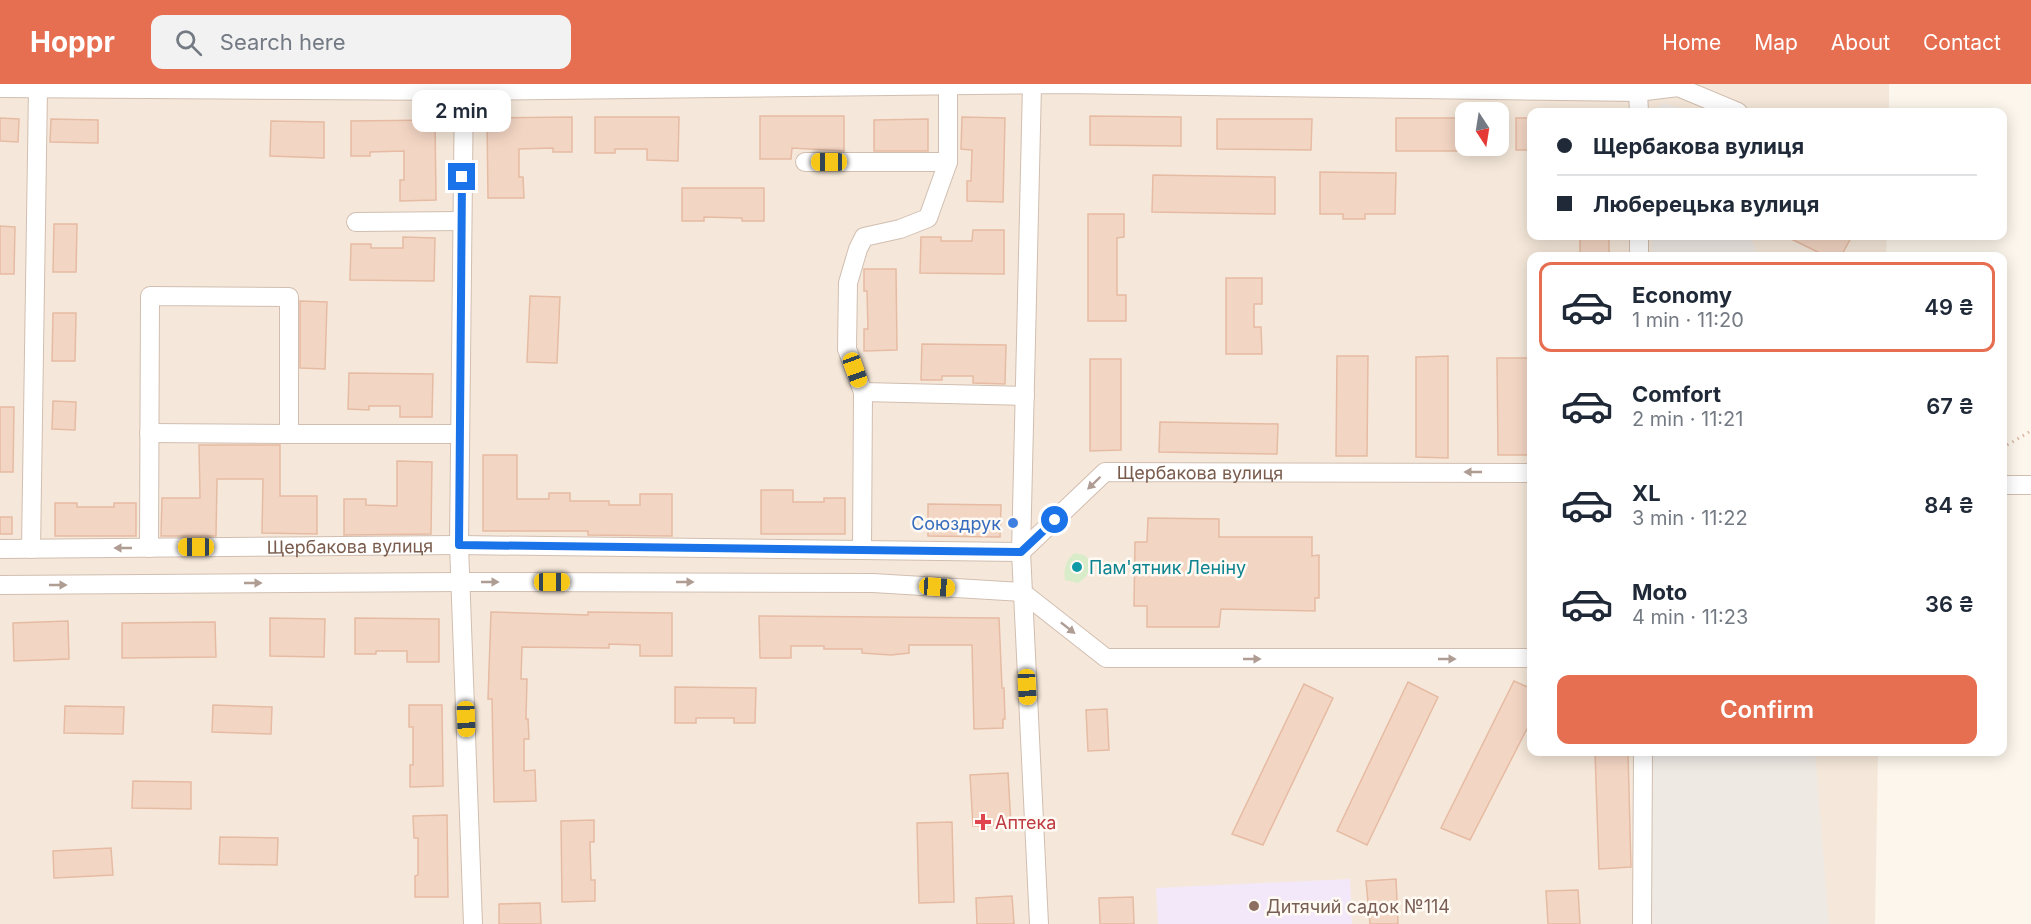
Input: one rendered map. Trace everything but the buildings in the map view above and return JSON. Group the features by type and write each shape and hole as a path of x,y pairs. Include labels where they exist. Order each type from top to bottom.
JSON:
{"street":[{"path":"1032,84 1021,552 1039,924"},
{"path":"0,88 1032,84 1493,87 1638,92 1678,87 1728,108"},
{"path":"862,550 863,392 847,349 848,283 864,237 900,229 928,218 948,162 948,86"},
{"path":"464,87 459,545 473,924"},
{"path":"31,549 38,88"},
{"path":"1638,92 1639,108"},
{"path":"805,162 948,162"},
{"path":"356,222 462,221"},
{"path":"149,548 150,296 289,297 289,434"},
{"path":"863,392 1025,396"},
{"path":"149,433 460,434"},
{"name":"Щербакова вулиця","path":"0,549 459,545 1021,552 1105,472 1527,472"},
{"path":"2007,485 2031,485"},
{"name":"Щербакова вулиця","path":"0,585 873,582 1022,592"},
{"path":"1022,592 1106,658 1527,658"},
{"path":"1642,924 1643,756"}],"path":[{"path":"2007,445 2031,431"}],"shaded area":[{"path":"0,84 1889,84 1889,108 1527,108 1527,240 1887,240 1886,252 1527,252 1527,756 1878,756 1875,924 0,924"},
{"path":"1664,103 1680,108 1657,108"},
{"path":"1652,240 1752,240 1756,252 1652,252"},
{"path":"1652,756 1815,756 1829,924 1649,924"},
{"name":"Дитячий садок №114","path":"1350,879 1352,924 1158,924 1156,888"}],"green space":[{"path":"1075,553 1084,555 1090,560 1087,574 1078,583 1065,580 1064,576 1067,562"}],"place":[{"name":"Союздрук","path":"1013,523"},
{"name":"Пам'ятник Леніну","path":"1077,567"},
{"name":"Аптека","path":"983,822"},
{"name":"Дитячий садок №114","path":"1254,906"}],"route":[{"path":"462,177 459,545 1021,552 1055,520"}]}
